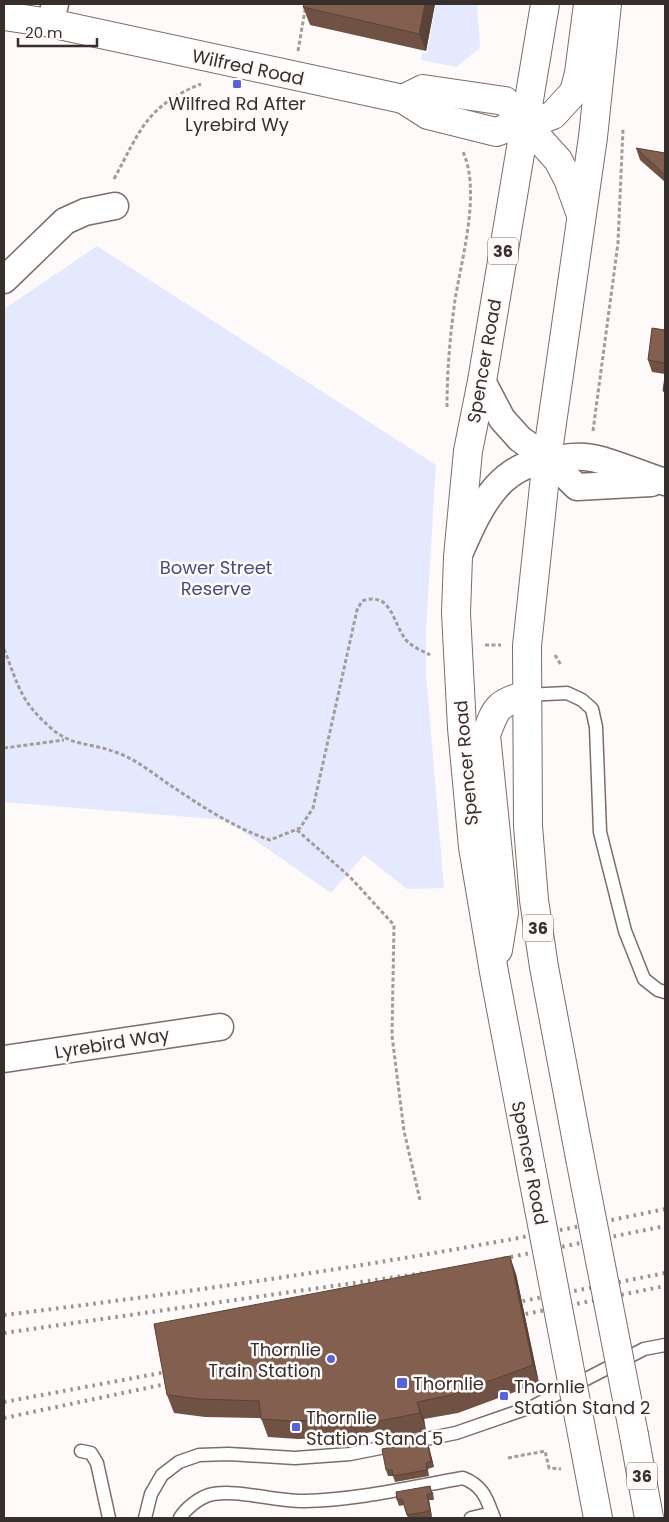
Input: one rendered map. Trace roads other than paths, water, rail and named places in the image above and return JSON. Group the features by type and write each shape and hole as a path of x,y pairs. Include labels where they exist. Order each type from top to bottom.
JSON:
{"main road":[{"name":"Spencer Road","path":"545,4 482,381 468,451 458,557 446,651 462,728 473,846 494,972 598,1518"},
{"name":"Wilfred Road","path":"15,13 52,14 236,65 403,99 428,115 496,132 524,122 540,120 553,115 574,92 579,73 588,4"},
{"name":"36","path":"607,4 593,137 547,458 527,646 528,826 534,900 544,967 649,1518"},
{"path":"524,122 558,160 568,178 581,215"},
{"path":"494,972 504,913 486,735 495,709 511,700 526,695"}],"street":[{"path":"4,280 65,221 85,212 111,206"},
{"path":"482,381 502,419 520,439 547,458"},
{"path":"458,557 472,523 489,496 505,476 523,465 547,458 585,456 665,482"},
{"name":"Lyrebird Way","path":"4,1060 220,1027"}],"lane":[{"path":"526,695 567,693 582,700 592,709 596,727 600,832 625,931 644,979 658,990 665,992"},
{"path":"145,1518 151,1494 162,1475 179,1462 199,1455 229,1454 295,1458 350,1454 456,1433 534,1406 644,1348 665,1345"},
{"path":"81,1451 91,1454 97,1463 108,1515"},
{"path":"180,1518 185,1511 209,1495 230,1494 304,1501 373,1494 463,1478 476,1483 485,1494 493,1516 472,1518"}],"railway":[{"path":"4,1315 170,1294 418,1256 665,1209"},
{"path":"496,1260 665,1226"},
{"path":"4,1333 424,1273"},
{"path":"508,1304 665,1273"},
{"path":"511,1317 665,1286"},
{"path":"4,1402 177,1370"},
{"path":"4,1418 180,1381"}],"place":[{"name":"Wilfred Rd After Lyrebird Wy","path":"237,84"},
{"name":"Thornlie Train Station","path":"331,1359"},
{"name":"Thornlie","path":"402,1383"},
{"name":"Thornlie Station Stand 2","path":"504,1396"},
{"name":"Thornlie Station Stand 5","path":"296,1427"}],"park label":[{"name":"Bower Street Reserve","path":"216,577"}]}
